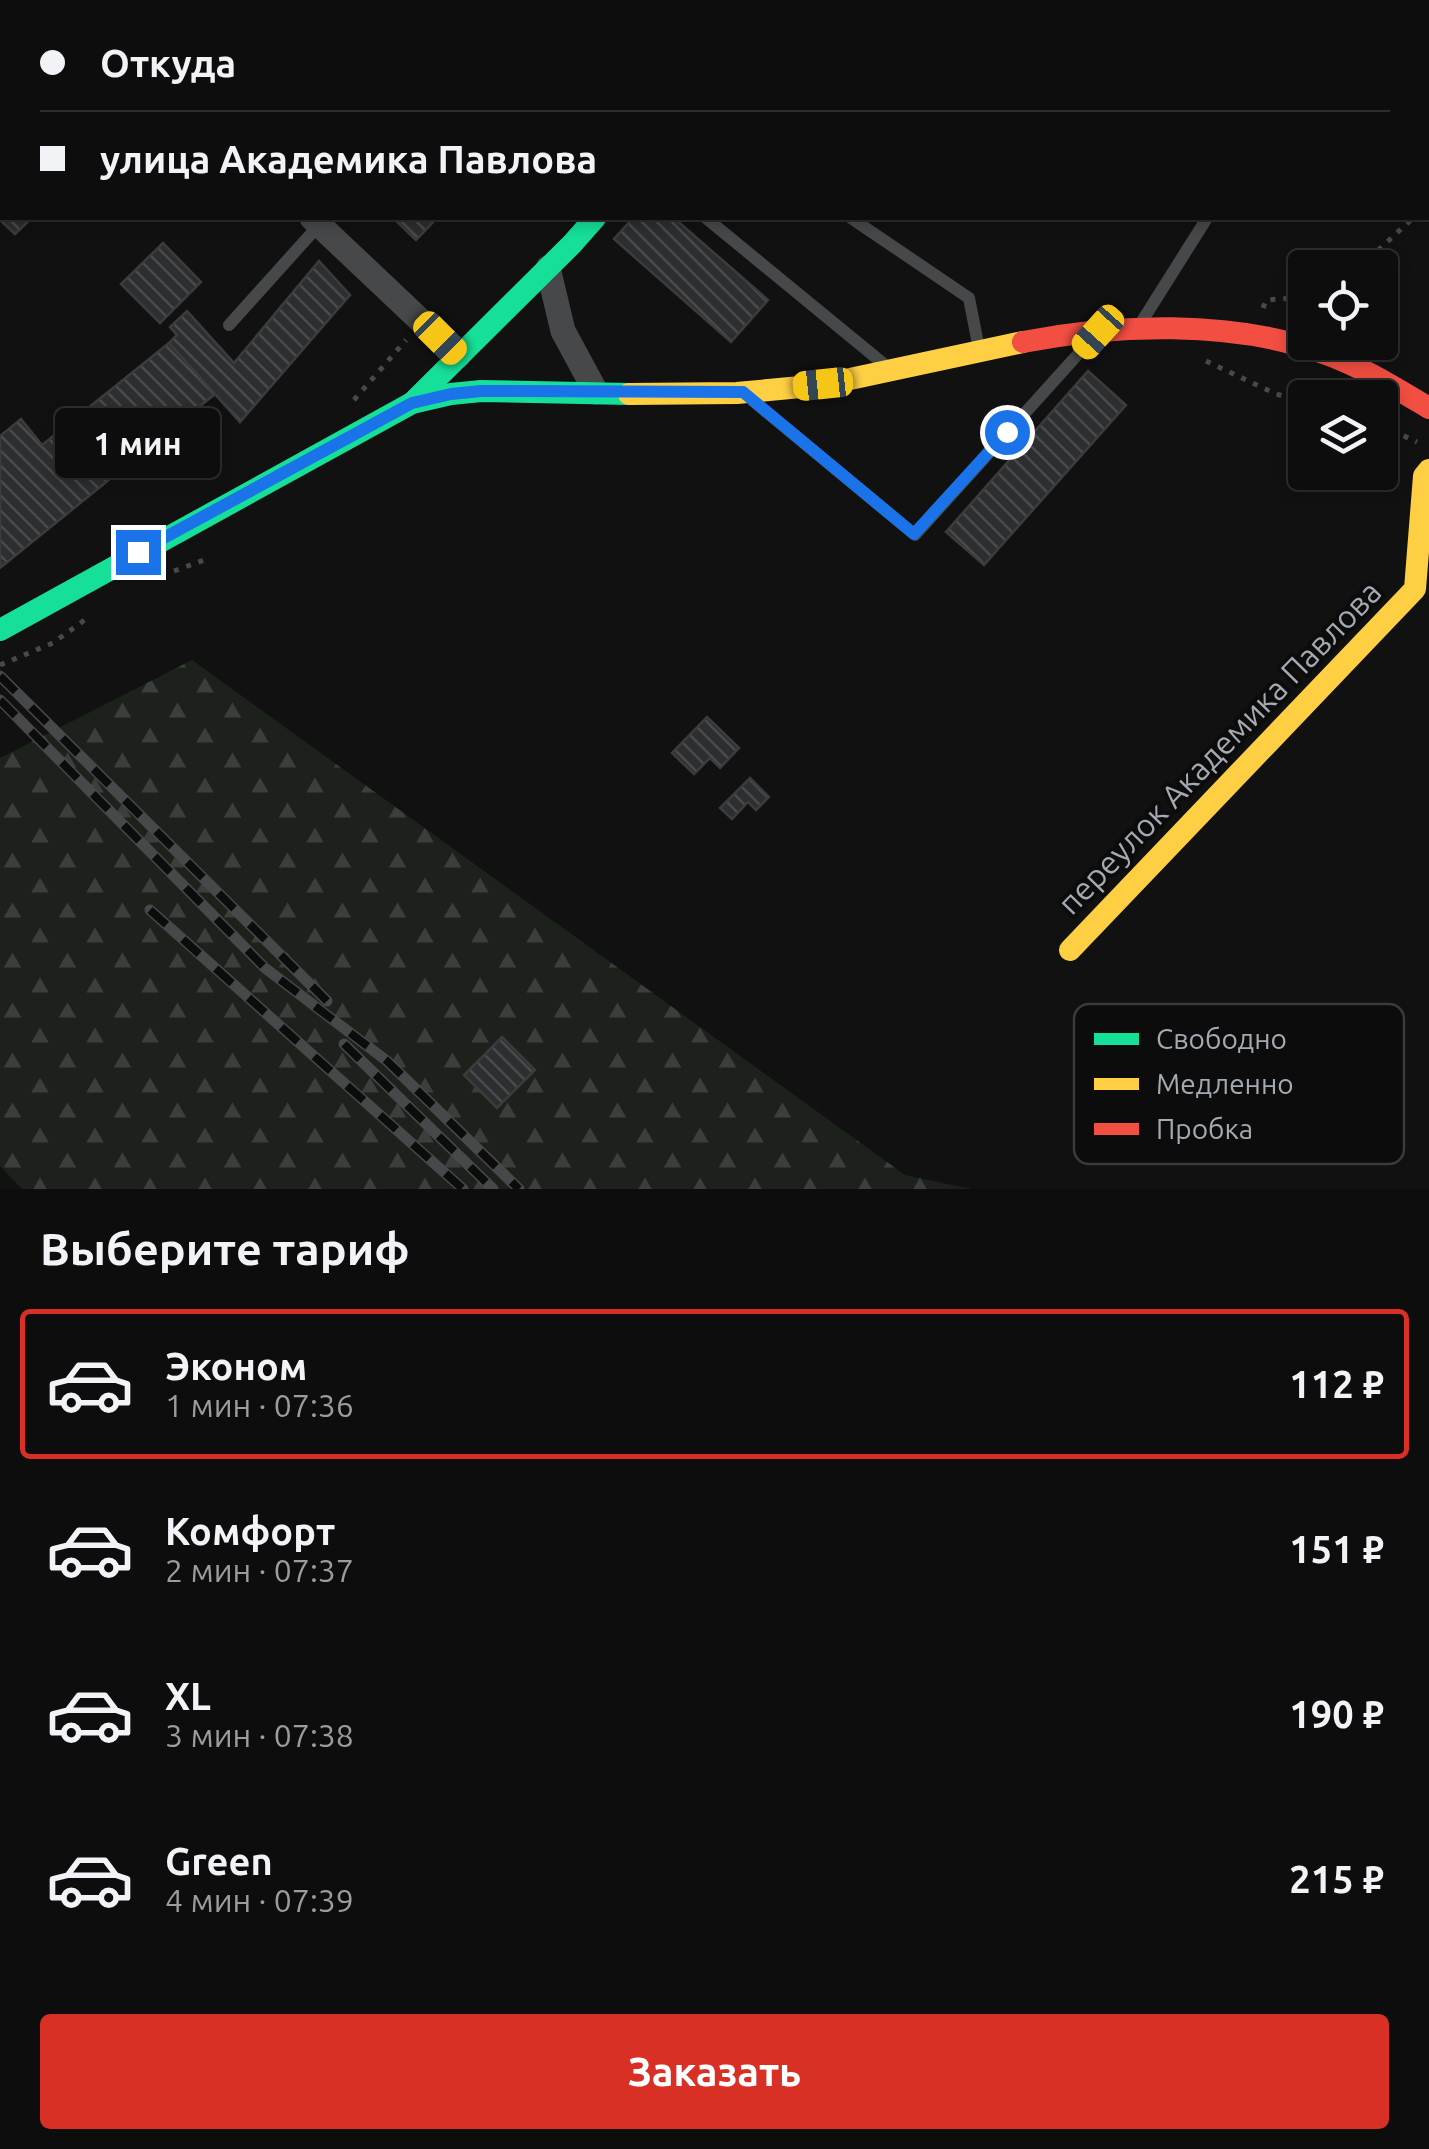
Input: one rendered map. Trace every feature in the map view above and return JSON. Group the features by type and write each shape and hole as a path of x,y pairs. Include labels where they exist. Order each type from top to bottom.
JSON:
{"street":[{"path":"412,403 593,220"},
{"path":"315,221 458,356"},
{"path":"548,268 563,331 596,392"},
{"path":"0,630 412,403 451,394 743,392 823,384 1033,340 1138,328 1254,336 1314,350 1372,374 1429,408"},
{"name":"переулок Академика Павлова","path":"1070,950 1415,589 1424,476 1429,470"}],"lane":[{"path":"708,220 891,370"},
{"path":"854,220 969,298 980,352"},
{"path":"1138,328 1206,220"},
{"path":"229,325 315,221"},
{"path":"743,392 914,534 1098,332"}],"path":[{"path":"1378,250 1411,220"},
{"path":"347,408 423,321"},
{"path":"1198,358 1288,397"},
{"path":"1398,433 1429,448"}],"green space":[{"path":"192,660 905,1175 971,1189 22,1189 0,1166 0,758"}],"building":[{"path":"0,220 30,220 15,234"},
{"path":"395,220 435,220 416,240"},
{"path":"631,220 676,220 768,300 731,342 614,239"},
{"path":"163,243 201,282 160,323 121,284"},
{"path":"319,261 350,295 240,422 169,343 177,335 170,327 187,311 234,363"},
{"path":"169,343 215,394 0,568 0,436 21,419 42,445"},
{"path":"1088,371 1126,405 984,565 946,532"},
{"path":"707,717 739,748 720,768 710,758 694,774 672,753"},
{"path":"750,778 769,797 756,810 748,802 732,819 720,808"},
{"path":"502,1037 535,1070 497,1108 464,1075"}],"railway":[{"path":"0,676 327,1001"},
{"path":"0,700 265,968 387,1061 519,1189"},
{"path":"150,910 463,1189"},
{"path":"344,1044 493,1189"}],"traffic: fast":[{"path":"412,403 593,220"},
{"path":"0,630 412,403 481,391 629,394"}],"traffic: slow":[{"path":"629,394 737,393 822,385 1023,342"},
{"path":"1070,950 1415,589 1424,476 1429,470"}],"traffic: jam":[{"path":"1023,342 1134,329 1249,334 1334,357 1429,408"}],"route":[{"path":"138,552 412,403 451,394 743,392 914,534 1007,432"}]}
